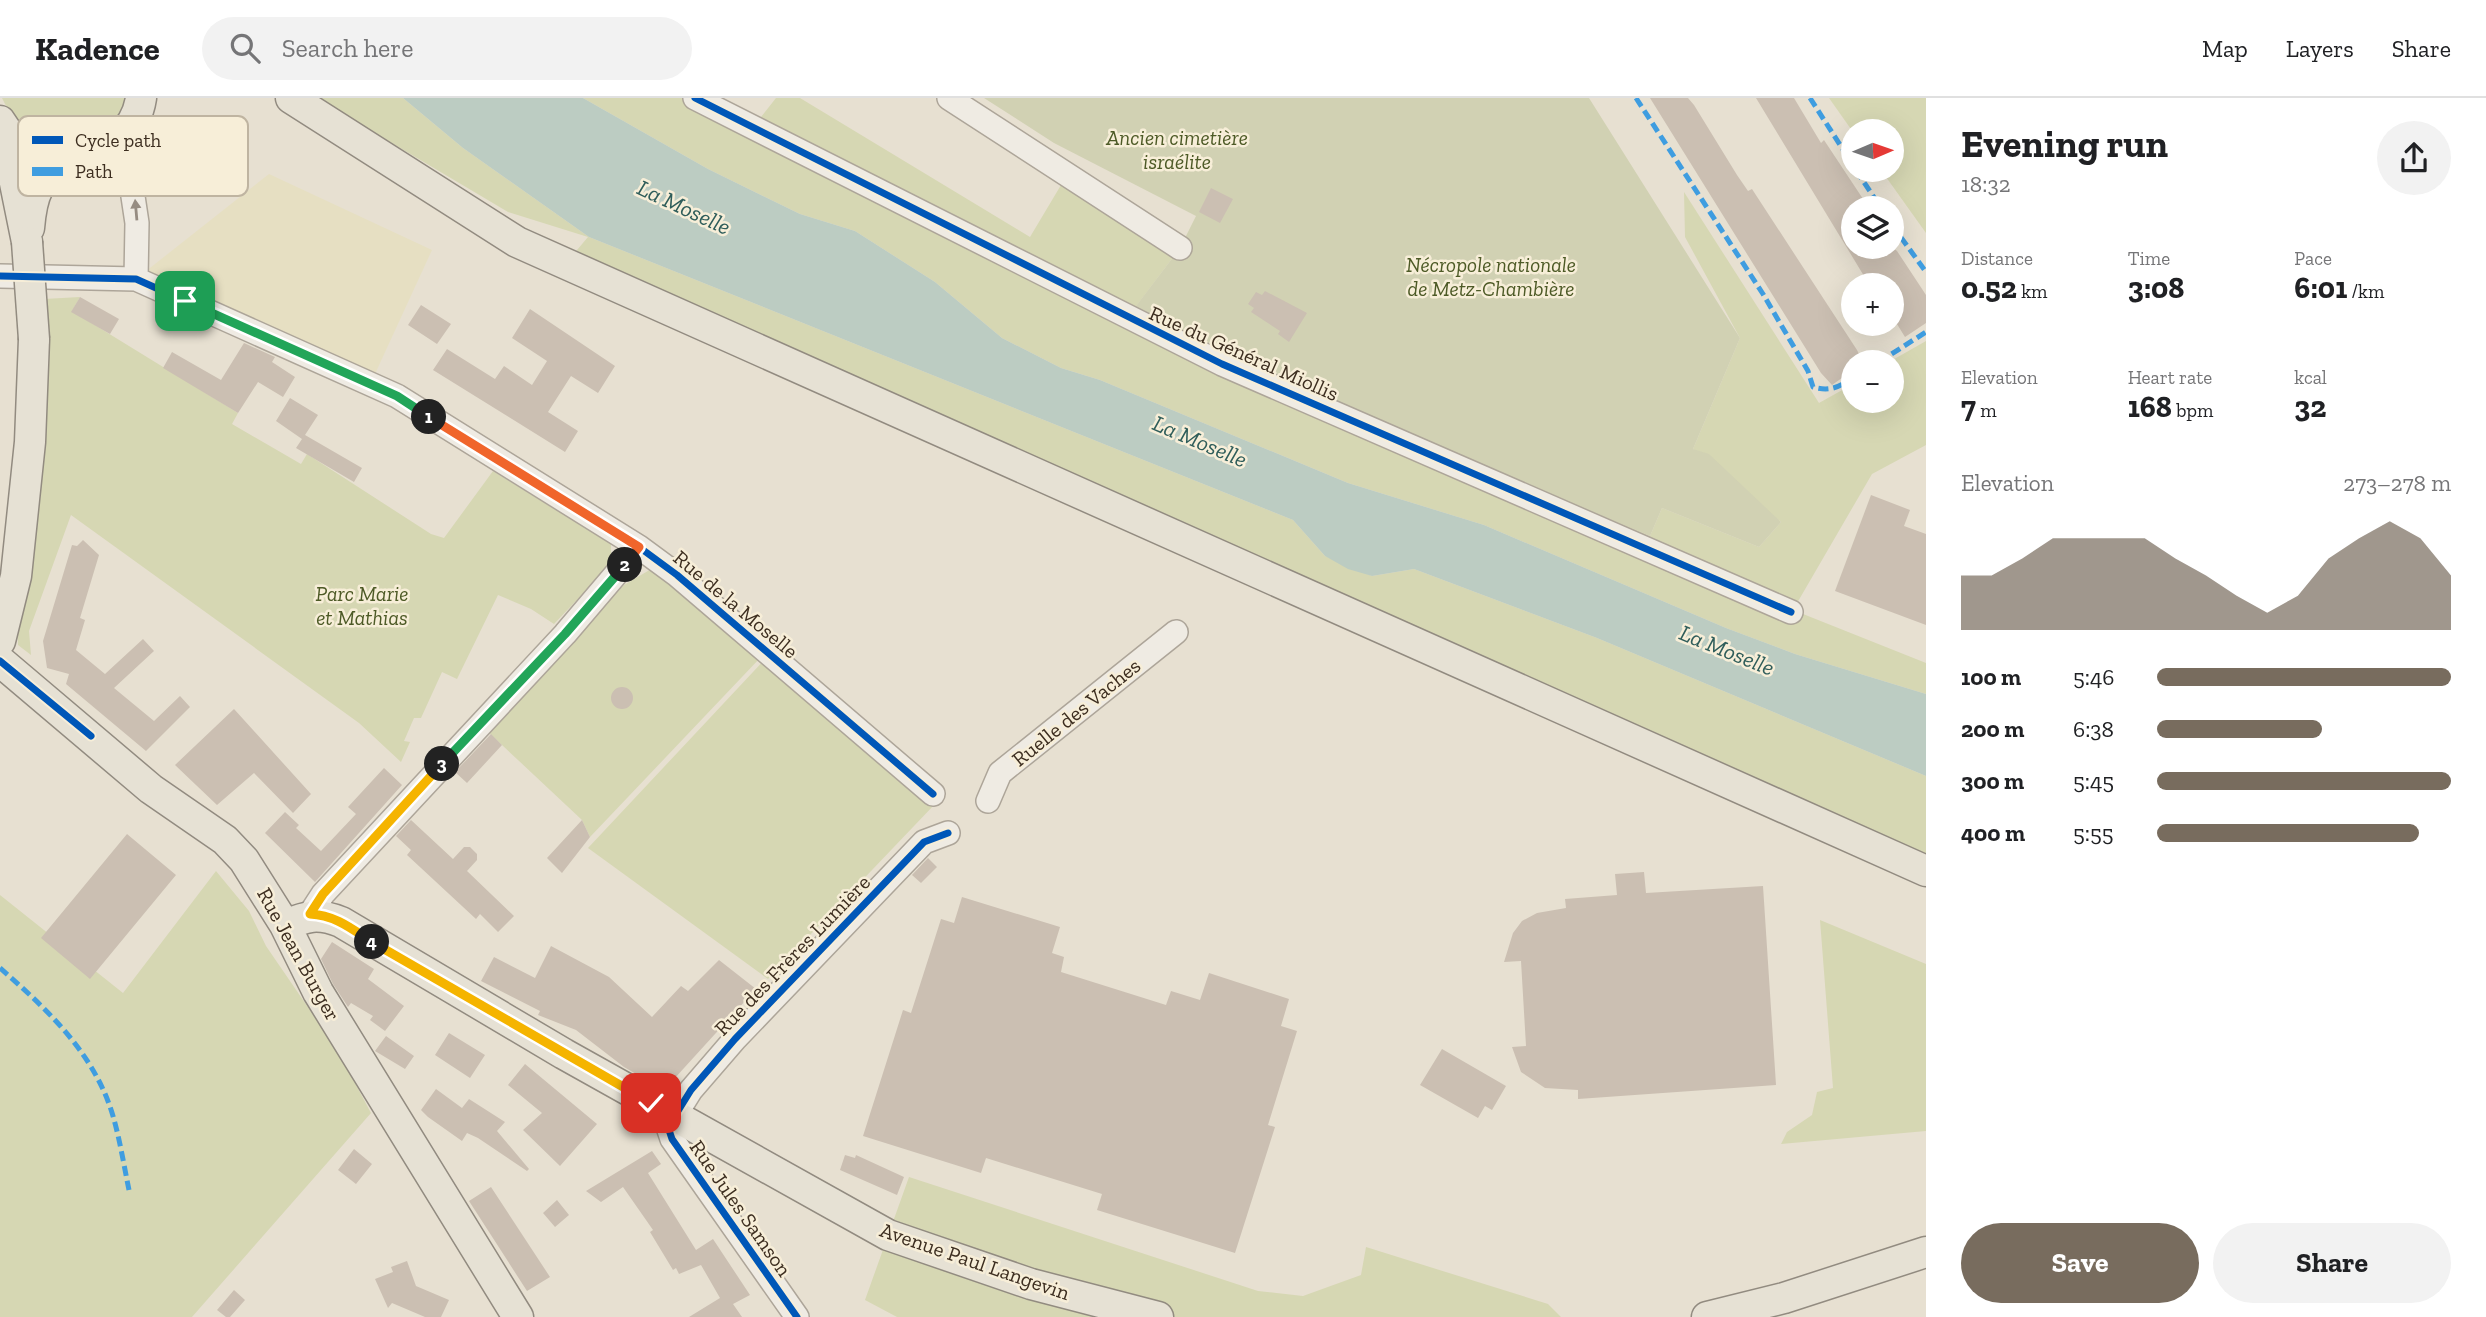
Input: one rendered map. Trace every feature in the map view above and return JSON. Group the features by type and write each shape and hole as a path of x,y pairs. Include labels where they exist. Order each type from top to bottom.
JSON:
{"main road":[{"path":"291,98 517,242 1926,871"},
{"path":"2,125 18,141"},
{"path":"0,641 16,576 33,395 34,339 27,242 2,125"},
{"path":"27,242 34,196"},
{"path":"0,560 24,488"},
{"name":"Rue Jean Burger","path":"0,661 151,789 225,840 259,881 298,920 318,992 518,1317"},
{"name":"Avenue Paul Langevin","path":"298,920 324,915 341,922 388,952 888,1235 1031,1284 1158,1317"},
{"path":"1707,1317 1784,1298 1926,1252"}],"street":[{"name":"Rue du Général Miollis","path":"695,98 1222,365 1791,612"},
{"path":"949,98 1180,248"},
{"path":"133,196 137,222 136,279"},
{"name":"Rue de la Moselle","path":"0,276 136,279 397,396 639,547 697,590 933,794"},
{"path":"298,920 565,634 639,547"},
{"name":"Ruelle des Vaches","path":"988,801 1000,773 1176,632"},
{"name":"Rue des Frères Lumière","path":"673,1115 735,1039 924,842 948,833"},
{"name":"Rue Jules Samson","path":"673,1115 668,1126 672,1139 797,1317"}],"shaded area":[{"path":"269,174 432,250 375,374 136,279 241,196 248,196 248,191"}],"green space":[{"path":"2,98 128,98 118,116 18,116 18,121"},
{"path":"316,98 403,98 463,148 589,237 1293,520 1325,556 1372,576 1414,569 1597,638 1926,776 1926,871 566,263 588,237 508,212"},
{"path":"583,98 695,98 753,127 776,98 800,98 1030,237 1067,175 1180,248 1134,309 1650,536 1662,508 1759,547 1781,522 1693,449 1740,338 1685,237 1684,192 1819,403 1841,391 1841,413 1904,413 1904,353 1926,341 1926,445 1872,474 1793,610 1926,663 1926,694 1795,654 1726,628 1484,525 1348,483 1100,380 1061,368 1002,338 935,282 855,231 800,214 708,169"},
{"name":"Nécropole nationale de Metz-Chambière","path":"984,98 1589,98 1740,338 1693,449 1709,454 1781,522 1759,547 1662,508 1650,536 1225,357 1133,310 1180,248 1196,216 1054,143"},
{"path":"1829,98 1926,98 1926,233 1904,202 1904,196 1900,196 1890,182 1904,182 1904,119 1844,119"},
{"name":"Parc Marie et Mathias","path":"80,297 72,311 238,413 232,424 301,464 307,454 431,534 444,538 493,471 611,544 611,564 554,624 531,609 498,595 457,679 442,672 421,718 414,718 404,741 410,742 401,762 359,723 71,515 29,631 31,655 18,645 17,619 44,299"},
{"path":"653,568 761,657 590,837 582,820 486,730 624,585"},
{"path":"769,655 935,804 768,979 588,848"},
{"path":"216,871 249,911 266,946 338,1051 371,1113 192,1317 0,1317 0,895 123,993"},
{"path":"1820,920 1926,964 1926,1131 1781,1144 1787,1132 1812,1115 1817,1092 1833,1088"},
{"path":"909,1177 1258,1291 1303,1296 1361,1275 1366,1247 1548,1304 1561,1317 897,1317 865,1300"}],"water":[{"name":"La Moselle","path":"403,98 583,98 708,169 800,214 855,231 935,282 1002,338 1061,368 1100,380 1348,483 1484,525 1726,628 1795,654 1926,694 1926,776 1597,638 1414,569 1372,576 1348,569 1325,556 1293,520 589,237 463,148"}],"building":[{"path":"1650,98 1688,98 1694,105 1737,175 1748,191 1752,189 1841,325 1841,336 1848,336 1857,350 1841,350 1841,379 1832,385 1821,373"},
{"path":"1756,98 1794,98 1821,143 1824,140 1841,166 1841,182 1852,182 1861,196 1841,196 1841,238"},
{"path":"1211,188 1233,199 1220,223 1199,212"},
{"path":"1854,259 1902,259 1926,295 1926,323 1904,335 1904,273 1862,273"},
{"path":"1265,291 1307,313 1289,342 1278,334 1280,331 1251,312 1254,308 1248,304 1256,292 1262,295"},
{"path":"80,297 119,319 110,334 71,312"},
{"path":"421,305 451,324 437,344 408,325"},
{"path":"530,309 615,366 598,393 571,376 548,412 578,431 565,452 433,370 447,349 495,379 504,366 532,385 547,361 512,338"},
{"path":"244,343 275,357 272,362 295,377 283,397 258,382 238,413 163,368 172,352 221,380"},
{"path":"290,398 318,415 305,435 362,468 354,482 296,448 302,439 276,421"},
{"path":"1871,495 1910,510 1904,526 1926,534 1926,625 1835,591"},
{"path":"83,540 99,555 80,618 85,620 76,650 105,674 143,639 154,651 114,688 154,721 180,696 190,707 146,751 66,684 69,674 47,668 43,641 72,545 77,546"},
{"path":"622,687 630,690 633,698 630,706 622,709 614,706 611,698 614,690"},
{"path":"234,709 311,794 293,813 254,773 217,805 175,765"},
{"path":"491,734 502,745 467,783 455,772"},
{"path":"384,768 402,785 315,882 265,833 285,812 299,825 296,828 321,851 356,814 348,807"},
{"path":"411,820 453,859 464,847 470,847 477,854 477,860 467,871 514,916 498,932 480,914 476,919 407,855 411,850 396,836"},
{"path":"582,820 590,837 562,873 547,858"},
{"path":"127,834 176,875 90,979 41,938"},
{"path":"928,858 937,867 921,883 912,875"},
{"path":"1644,872 1646,893 1763,886 1776,1085 1578,1099 1578,1090 1545,1088 1521,1072 1512,1047 1526,1046 1521,961 1504,962 1513,933 1522,921 1537,913 1566,908 1565,899 1617,895 1615,874"},
{"path":"962,897 1060,927 1052,953 1064,957 1061,972 1166,1005 1171,991 1200,1000 1209,973 1289,999 1281,1026 1297,1031 1268,1125 1275,1127 1235,1253 1097,1210 1102,1194 986,1158 981,1173 863,1136 903,1010 911,1013 941,919 954,923"},
{"path":"332,942 374,969 368,979 404,1006 385,1031 370,1020 373,1016 351,1003 348,1007 333,984 321,959"},
{"path":"551,946 609,977 652,1017 681,986 688,991 719,960 756,989 664,1090 624,1067 576,1030 538,1015 540,1011 481,981 494,957 535,978"},
{"path":"449,1033 485,1055 470,1078 435,1055"},
{"path":"386,1036 414,1056 405,1069 375,1051"},
{"path":"1442,1049 1506,1086 1492,1110 1485,1106 1478,1118 1420,1085"},
{"path":"525,1064 597,1124 560,1166 523,1130 542,1113 508,1085"},
{"path":"436,1089 462,1108 469,1099 505,1122 497,1131 529,1169 527,1171 467,1133 462,1141 428,1117 421,1110"},
{"path":"354,1149 372,1164 356,1184 338,1170"},
{"path":"652,1151 661,1164 648,1173 696,1250 713,1239 750,1295 733,1304 742,1317 689,1317 720,1298 701,1265 679,1274 676,1268 673,1270 650,1232 653,1230 623,1187 601,1202 586,1191"},
{"path":"845,1155 855,1158 856,1155 904,1177 897,1195 840,1170"},
{"path":"491,1187 550,1277 527,1291 469,1201"},
{"path":"557,1200 569,1215 555,1227 543,1213"},
{"path":"407,1261 416,1286 449,1300 441,1317 425,1317 392,1303 388,1308 375,1279 393,1272 391,1267"},
{"path":"234,1290 245,1300 230,1317 226,1317 217,1310"}],"marked path":[{"path":"1636,98 1763,294 1808,371 1813,387 1824,389 1841,385"},
{"path":"1810,98 1841,146"},
{"path":"1864,182 1873,196"},
{"path":"1904,242 1926,272"},
{"path":"1898,350 1926,332"},
{"path":"0,968 52,1016 94,1072 113,1116 129,1190"}],"cycle path":[{"path":"695,98 1222,364 1791,612"},
{"path":"0,276 136,279 397,396 639,547 677,575 933,794"},
{"path":"0,661 91,736"},
{"path":"797,1317 672,1139 668,1127 691,1090 735,1039 924,842 948,833"}],"route":[{"path":"185,301 397,396 564,503 639,547 565,634 323,894 310,914 324,915 341,922 388,952 651,1103"}],"park label":[{"name":"Ancien cimetière israélite","path":"1177,149"}]}
